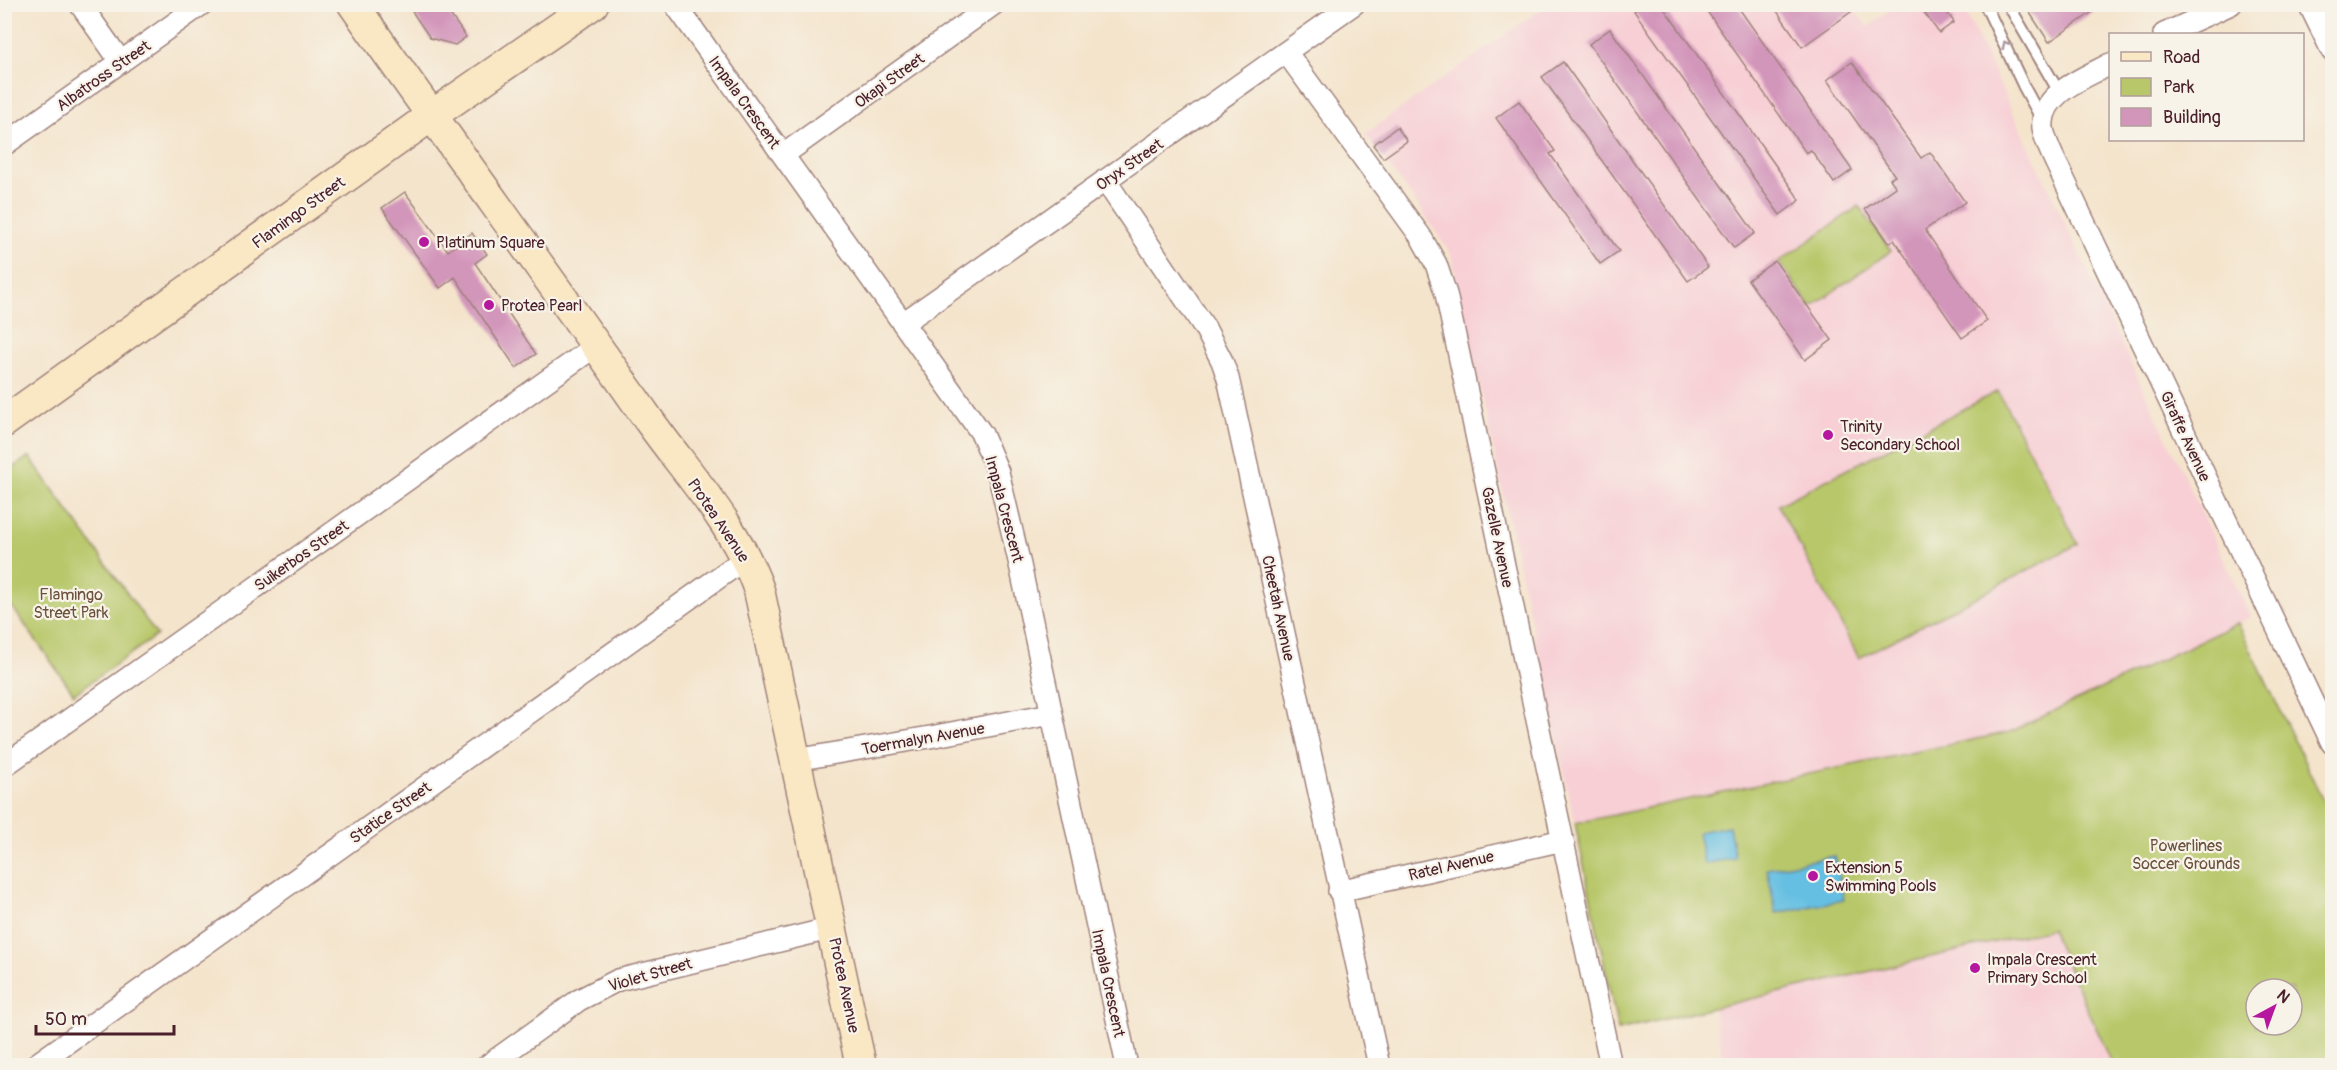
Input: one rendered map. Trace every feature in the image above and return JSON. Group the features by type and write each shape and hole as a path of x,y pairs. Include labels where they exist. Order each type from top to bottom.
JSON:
{"street":[{"path":"80,4 121,62"},
{"name":"Albatross Street","path":"4,145 202,4"},
{"name":"Protea Avenue","path":"352,4 728,528 746,558 759,590 861,1065"},
{"name":"Flamingo Street","path":"4,422 431,116 593,4"},
{"name":"Impala Crescent","path":"675,4 982,434 991,453 998,472 1020,566 1127,1065"},
{"name":"Okapi Street","path":"783,155 994,4"},
{"name":"Oryx Street","path":"903,323 1051,221 1105,180 1354,4"},
{"path":"2166,33 2231,4"},
{"path":"2309,4 2332,51"},
{"name":"Gazelle Avenue","path":"1286,52 1421,237 1436,264 1446,294 1611,1065"},
{"path":"2043,124 2052,99 2059,92 2109,65"},
{"name":"Giraffe Avenue","path":"2043,124 2058,167 2332,743"},
{"name":"Cheetah Avenue","path":"1105,180 1205,328 1228,378 1379,1065"},
{"name":"Suikerbos Street","path":"4,766 597,345"},
{"name":"Statice Street","path":"34,1065 746,558"},
{"name":"Toermalyn Avenue","path":"795,760 1051,714"},
{"name":"Ratel Avenue","path":"1339,891 1563,840"},
{"name":"Violet Street","path":"487,1065 579,1000 618,980 833,927"}],"lane":[{"path":"1985,4 2043,124"},
{"path":"2008,4 2059,92"}],"shaded area":[{"name":"Trinity Secondary School","path":"1547,5 1850,5 1868,27 1895,5 1962,5 2251,617 2010,732 1575,823 1451,254 1365,134"},
{"name":"Impala Crescent Primary School","path":"2051,929 2112,1065 1724,1065 1713,1008"}],"green space":[{"path":"1859,206 1891,251 1811,307 1779,262"},
{"path":"1998,391 2078,544 1859,658 1778,505"},
{"name":"Flamingo Street Park","path":"29,456 157,635 74,694 5,597 5,474"},
{"name":"Powerlines Soccer Grounds","path":"2238,623 2332,819 2332,1065 2113,1065 2051,929 1618,1030 1575,823 2010,732"}],"water":[{"path":"1729,826 1735,858 1704,864 1698,832"},
{"path":"1835,856 1844,900 1776,913 1767,869"}],"building":[{"path":"407,4 443,4 466,37 455,45 430,38"},
{"path":"1643,4 1661,4 1800,200 1780,215 1634,11"},
{"path":"1702,4 1736,4 1852,170 1834,183 1811,150 1806,153"},
{"path":"1772,4 1862,4 1802,47"},
{"path":"1918,4 1941,4 1954,22 1939,33"},
{"path":"2024,4 2104,4 2049,42"},
{"path":"1610,29 1755,233 1734,248 1589,44"},
{"path":"1563,62 1708,267 1688,281 1542,77"},
{"path":"1852,62 1921,158 1930,152 1965,202 1925,230 1987,321 1962,338 1894,240 1889,243 1865,209 1896,187 1890,179 1895,176 1827,80"},
{"path":"1519,101 1555,151 1550,154 1619,251 1600,264 1496,118"},
{"path":"1397,127 1407,141 1383,158 1373,145"},
{"path":"405,192 448,251 472,233 487,254 475,263 536,354 516,368 455,277 440,288 382,208"},
{"path":"1775,261 1832,340 1805,360 1748,280"}],"place":[{"name":"Platinum Square","path":"424,242"},
{"name":"Protea Pearl","path":"489,305"},
{"name":"Trinity Secondary School","path":"1828,435"},
{"name":"Extension 5 Swimming Pools","path":"1813,876"},
{"name":"Impala Crescent Primary School","path":"1975,968"}]}
